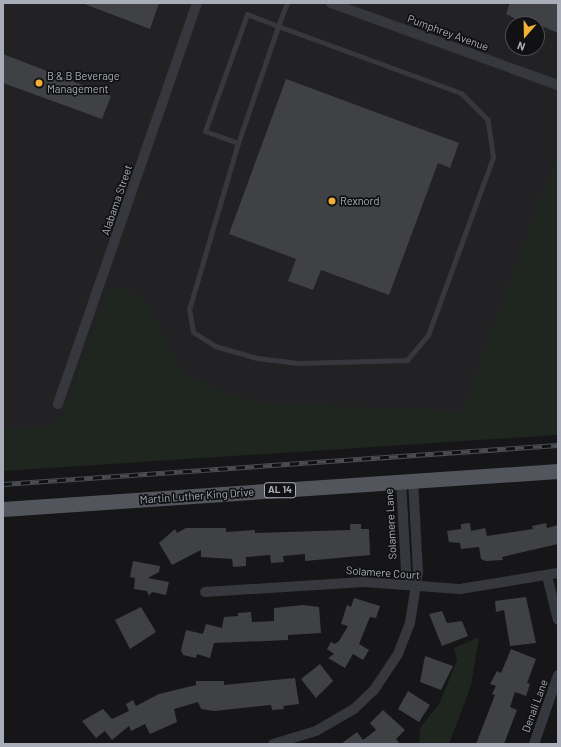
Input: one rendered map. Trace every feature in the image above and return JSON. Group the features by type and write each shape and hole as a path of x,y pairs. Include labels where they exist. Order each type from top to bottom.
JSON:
{"main road":[{"name":"Martin Luther King Drive","path":"3,510 407,480 558,471"}],"street":[{"name":"Alabama Street","path":"58,404 197,3"},
{"name":"Pumphrey Avenue","path":"331,3 558,85"},
{"path":"274,744 327,726 354,709 374,690 403,642 418,572 407,480"},
{"name":"Solamere Court","path":"205,592 364,582 414,587 460,589 558,573"},
{"path":"547,576 558,620"},
{"name":"Denali Lane","path":"534,744 558,675"}],"lane":[{"path":"238,143 205,131 247,14 278,26 461,93 488,120 493,157 428,335 407,360 298,363 257,358 215,346 193,332 189,309 238,143 278,26 287,3"}],"shaded area":[{"path":"3,3 558,3 558,419 3,458"},
{"path":"558,153 558,435 3,471 3,429 58,425 108,292 122,287 146,302 181,371 234,396 271,404 441,410 461,414"},
{"path":"479,637 471,686 449,744 419,744 420,728 439,704 457,661 454,648"}],"building":[{"path":"82,3 159,3 150,29"},
{"path":"510,3 558,3 558,33 545,27 545,16 510,16 506,14"},
{"path":"3,54 111,96 102,119 3,83"},
{"name":"Rexnord","path":"286,79 459,143 450,168 438,163 389,295 321,270 313,290 288,281 296,259 229,234"},
{"path":"470,523 471,531 485,528 487,536 533,529 532,526 546,523 547,528 558,525 558,544 502,557 503,560 486,561 481,559 479,547 461,549 460,543 449,542 447,531 461,529 461,524"},
{"path":"350,524 361,524 361,529 369,529 370,555 305,561 305,554 283,556 284,562 271,563 270,555 246,557 246,566 233,567 232,559 201,557 201,550 172,565 159,543 175,529 177,533 186,528 226,528 226,532 255,530 255,533 350,530"},
{"path":"133,561 160,566 159,572 148,578 169,582 166,595 152,592 149,596 147,591 134,589 135,578 130,577"},
{"path":"526,597 536,643 510,646 504,610 496,612 495,601"},
{"path":"354,598 380,606 376,618 370,617 359,644 369,650 363,660 353,654 345,668 328,658 334,654 327,649 331,642 335,644 339,641 348,626 341,624 347,605 351,607"},
{"path":"303,605 319,607 321,633 288,635 288,640 214,643 210,658 197,654 196,658 183,655 181,650 186,630 203,634 206,624 222,628 224,617 238,616 238,613 251,612 252,622 274,621 274,608"},
{"path":"141,607 156,632 130,649 115,620"},
{"path":"442,611 447,623 462,621 468,636 442,646 429,614"},
{"path":"511,649 536,659 527,683 530,684 526,696 515,692 510,707 517,710 504,744 476,744 495,695 492,694 496,686 490,684 497,671 501,673"},
{"path":"425,656 453,666 441,690 420,682"},
{"path":"320,664 333,681 316,698 301,679"},
{"path":"295,678 299,704 283,706 284,709 272,710 271,705 214,711 201,709 198,702 174,709 177,722 150,734 145,724 131,731 129,726 112,740 105,731 96,738 82,721 103,709 112,719 129,711 126,704 133,700 136,706 159,694 196,685 196,681 224,681 224,685"},
{"path":"408,691 430,705 419,722 398,709"},
{"path":"383,710 405,730 396,739 400,744 341,744 357,732 363,740 376,730 370,723"}],"railway":[{"path":"3,484 558,445"}],"place":[{"name":"B & B Beverage Management","path":"39,83"},
{"name":"Rexnord","path":"332,201"}]}
